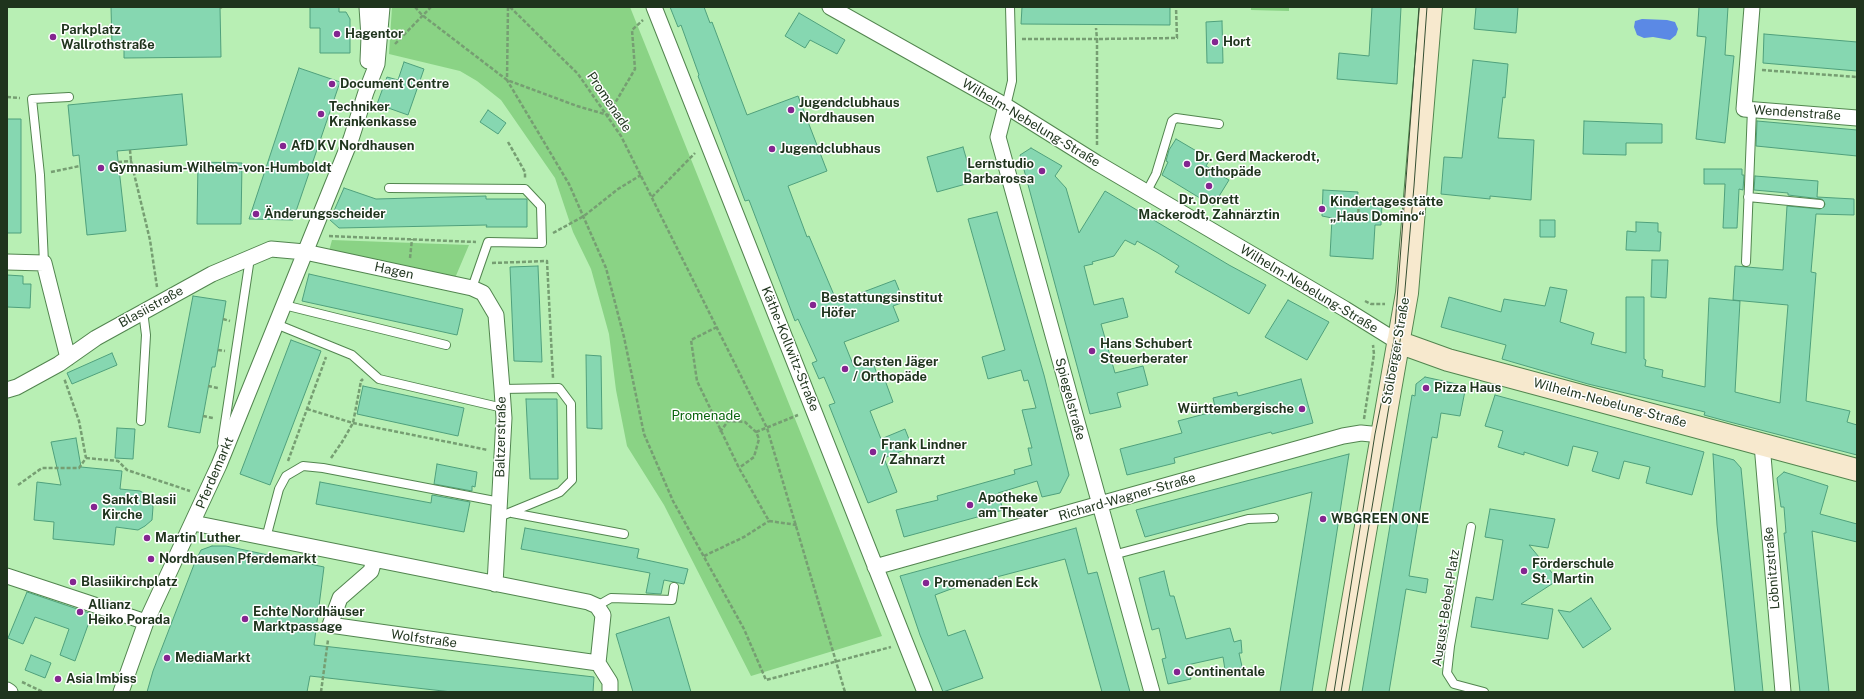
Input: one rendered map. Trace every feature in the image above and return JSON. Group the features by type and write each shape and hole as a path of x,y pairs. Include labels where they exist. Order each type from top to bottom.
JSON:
{"main road":[{"name":"Stolberger Straße","path":"1337,692 1371,434 1398,342 1407,293 1431,7"},
{"name":"Wilhelm-Nebelung-Straße","path":"1398,342 1448,360 1857,470"}],"street":[{"path":"366,92 369,37 367,7"},
{"path":"366,92 377,64 382,7"},
{"name":"Wilhelm-Nebelung-Straße","path":"830,7 1006,106 1398,342"},
{"name":"Wendenstraße","path":"1752,7 1744,109 1857,118"},
{"name":"Käthe-Kollwitz-Straße","path":"655,8 924,692"},
{"name":"Pferdemarkt","path":"121,692 146,622 219,464 284,305 351,139 366,92"},
{"name":"Spiegelstraße","path":"1006,106 998,137 1152,692"},
{"name":"Blasiistraße","path":"7,390 17,387 64,361 96,338 212,274 271,249 305,252"},
{"name":"Hagen","path":"305,252 478,291"},
{"path":"7,262 44,263 64,361"},
{"name":"Baltzerstraße","path":"478,291 496,315 502,389 503,408 500,502 505,515 495,584"},
{"name":"Richard-Wagner-Straße","path":"875,567 1343,436 1371,434"},
{"name":"Löbnitzstraße","path":"1762,444 1784,692"},
{"path":"193,523 593,604 603,615 598,663 610,682 610,692"},
{"path":"330,625 340,598 371,571 374,560"},
{"path":"7,576 146,622"},
{"name":"Wolfstraße","path":"330,625 598,663"},
{"path":"7,690 14,686"}],"lane":[{"path":"1006,106 1012,81 1010,7"},
{"path":"44,263 40,175 32,99 69,97"},
{"path":"1746,262 1752,109"},
{"path":"1147,191 1156,174 1172,120 1176,118 1219,124"},
{"path":"389,188 525,189 540,206 542,243 488,242 481,263 478,291"},
{"path":"1748,197 1820,204"},
{"path":"219,464 250,258"},
{"path":"284,305 446,345"},
{"path":"141,421 146,336 143,311"},
{"path":"276,324 352,355 379,379 503,408"},
{"path":"502,389 559,388 571,404 572,480 560,492 505,515"},
{"path":"266,538 279,489 286,476 303,466 323,468 500,502"},
{"path":"505,515 624,534"},
{"path":"1113,555 1248,519 1274,518"},
{"name":"August-Bebel-Platz","path":"1471,526 1450,646 1447,673 1454,684 1484,692"},
{"path":"593,604 611,598 672,600 674,587"}],"path":[{"path":"415,7 422,15 507,80 577,106 608,115 635,69 632,30 655,8"},
{"path":"399,39 431,7"},
{"path":"509,7 507,80 569,184 584,216 606,268 624,337 644,434 673,501 744,629 766,680 905,643"},
{"name":"Promenade","path":"509,7 578,74 608,115 621,136 767,428 845,692"},
{"path":"1012,40 1177,38 1176,7"},
{"path":"1096,28 1097,138"},
{"path":"1747,68 1857,77"},
{"path":"652,197 707,141"},
{"path":"508,142 525,172 525,189"},
{"path":"130,150 150,240 159,303"},
{"path":"118,162 132,161"},
{"path":"552,234 584,216 618,189 641,175"},
{"path":"1358,219 1359,200 1398,202 1399,195"},
{"path":"312,235 488,242"},
{"path":"481,263 547,261 554,388"},
{"path":"1345,309 1354,295 1371,304 1383,305 1390,301"},
{"path":"717,327 691,340 697,380 720,432 769,521"},
{"path":"1371,434 1374,354 1372,342"},
{"path":"286,476 284,471 330,345"},
{"path":"18,485 42,468 79,468 86,458 64,361"},
{"path":"323,468 342,442 353,422 361,381 373,374"},
{"path":"307,409 353,422 502,453"},
{"path":"756,432 813,409"},
{"path":"720,432 728,421 745,422 756,432 759,439 754,457 739,468"},
{"path":"86,458 118,461 127,470 205,496"},
{"path":"704,556 744,536 769,521 796,525"},
{"path":"321,692 330,625"},
{"path":"14,686 43,692"}],"green space":[{"name":"Promenade","path":"392,7 630,7 882,636 751,676 664,505 627,446 616,390 609,334 591,269 573,232 555,178 501,100 477,81 460,71 389,54"},
{"path":"1251,7 1289,7 1289,11 1251,10"},
{"path":"332,240 469,245 455,278 329,251"}],"water":[{"path":"1642,19 1667,20 1675,22 1678,29 1676,35 1670,40 1653,37 1644,38 1637,35 1634,27 1635,21"}],"building":[{"path":"111,7 220,7 221,57 124,58 124,46 112,46"},
{"name":"Hagentor","path":"310,7 339,7 339,12 346,12 350,19 350,53 320,53 320,28 310,28"},
{"path":"670,7 704,7 710,23 712,22 747,115 798,96 827,171 788,186 807,237 809,236 837,302 895,280 904,302 893,306 899,321 844,342 854,367 872,360 877,374 882,372 893,402 870,411 881,439 905,429 912,447 884,458 897,492 868,503 829,405 835,403 824,377 819,379 812,363 817,361 798,319 795,321 749,200 745,201 698,76 699,75 681,25 678,27"},
{"path":"1022,7 1170,7 1170,25 1021,24"},
{"path":"1372,7 1401,7 1397,84 1337,79 1339,53 1369,56"},
{"path":"1476,7 1518,7 1516,33 1474,29"},
{"path":"1699,7 1728,7 1725,55 1734,56 1725,143 1696,139 1706,37 1697,36"},
{"path":"799,13 845,40 837,54 810,40 805,48 785,36"},
{"name":"Hort","path":"1222,21 1223,63 1207,63 1206,22"},
{"path":"1764,34 1857,42 1857,71 1763,63"},
{"path":"1473,60 1508,64 1505,98 1503,97 1498,138 1534,140 1531,200 1490,196 1490,199 1441,194 1444,157 1462,158"},
{"path":"404,62 424,69 408,115 377,104 387,77 398,80"},
{"path":"299,68 340,82 293,220 249,219"},
{"path":"182,94 187,145 117,151 126,231 87,235 79,155 73,156 68,105"},
{"path":"488,110 506,123 498,134 480,122"},
{"path":"7,119 21,119 21,233 7,233"},
{"path":"1584,121 1662,124 1662,143 1626,143 1626,155 1583,154"},
{"path":"1757,121 1857,130 1857,156 1756,146"},
{"name":"Dr. Gerd Mackerodt, Orthopäde","path":"1176,139 1210,159 1206,166 1229,180 1213,206 1162,175 1168,162 1166,161 1169,150"},
{"path":"963,147 973,182 937,192 927,157"},
{"path":"1031,148 1062,166 1055,176 1066,188 1079,233 1105,191 1229,265 1266,285 1249,314 1175,272 1179,266 1137,241 1135,245 1125,240 1114,256 1092,262 1093,264 1084,266 1094,305 1123,298 1128,317 1101,324 1115,373 1143,366 1148,385 1117,393 1121,407 1090,414 1020,155"},
{"path":"198,162 242,163 241,224 197,224"},
{"path":"1704,169 1742,169 1742,175 1744,175 1743,190 1739,189 1737,228 1723,228 1725,184 1704,184"},
{"path":"1755,176 1818,181 1817,197 1854,199 1854,215 1816,214 1811,272 1816,273 1806,401 1850,411 1847,422 1857,425 1857,455 1704,415 1705,412 1588,384 1502,359 1506,345 1441,327 1449,297 1501,312 1504,299 1545,306 1550,287 1567,290 1560,322 1594,333 1591,344 1626,353 1626,297 1644,297 1645,366 1663,370 1662,377 1705,387 1709,298 1740,301 1735,392 1780,403 1788,305 1733,300 1735,266 1783,270 1787,206 1820,209 1824,207 1825,204 1821,199 1788,195 1788,193 1754,190"},
{"path":"344,188 376,199 486,196 486,199 527,199 527,227 486,227 487,225 339,228 330,220"},
{"path":"1323,190 1358,192 1357,203 1382,204 1381,225 1375,225 1373,259 1330,256 1332,218 1322,216"},
{"path":"997,212 1044,375 1069,475 1060,493 1042,497 1037,481 998,493 1003,510 904,537 896,510 938,500 937,496 1015,474 1014,470 1032,465 1028,448 1032,448 1022,410 1036,408 1028,380 1024,381 1021,370 988,379 982,357 1005,350 968,219"},
{"path":"1540,220 1555,220 1555,237 1540,237"},
{"path":"1636,222 1658,223 1658,232 1661,232 1660,251 1626,250 1627,231 1636,232"},
{"path":"1652,260 1668,260 1666,298 1651,297"},
{"path":"538,266 542,362 514,361 510,267"},
{"path":"309,274 463,309 457,335 302,301"},
{"path":"7,275 23,276 23,284 31,284 30,308 7,307"},
{"path":"193,296 226,301 215,367 212,367 200,433 168,427"},
{"path":"1288,300 1329,322 1307,360 1265,337"},
{"path":"291,340 321,351 270,485 240,474"},
{"path":"112,353 117,365 72,384 67,373"},
{"path":"586,355 601,356 602,429 587,428"},
{"path":"1425,377 1466,386 1460,416 1441,413 1437,438 1432,437 1409,576 1428,579 1426,593 1406,589 1389,692 1362,692 1412,395 1415,396 1416,384"},
{"path":"1301,379 1313,423 1272,434 1271,432 1174,458 1175,463 1127,475 1120,449 1182,433 1178,421 1216,411 1213,398 1237,392 1238,396"},
{"path":"363,386 464,408 458,436 357,414"},
{"path":"1495,395 1704,452 1692,495 1646,483 1650,467 1624,461 1619,479 1592,471 1598,452 1573,446 1568,466 1524,452 1524,455 1498,447 1503,431 1485,426"},
{"path":"526,399 557,399 558,479 530,479"},
{"path":"117,428 135,429 133,459 115,458"},
{"name":"Sankt Blasii Kirche","path":"76,438 81,467 122,471 120,489 140,491 149,496 153,507 152,520 138,530 116,527 114,545 53,539 54,522 34,520 37,482 61,485 51,442"},
{"path":"1349,454 1312,692 1280,692 1312,492 1145,537 1136,510"},
{"path":"1713,454 1734,460 1741,468 1763,692 1735,692 1717,525"},
{"path":"437,464 477,472 475,487 472,486 472,491 434,484"},
{"path":"1784,472 1828,486 1820,514 1857,524 1857,542 1812,531 1829,692 1800,692 1784,533 1786,533 1784,507 1781,507 1777,478"},
{"path":"320,482 431,503 432,495 470,502 464,532 316,504"},
{"name":"Förderschule St. Martin","path":"1490,509 1555,519 1548,548 1529,545 1558,580 1521,604 1553,609 1548,639 1471,627 1476,597 1493,600 1503,540 1485,537"},
{"path":"525,528 639,549 637,558 688,569 684,584 664,580 661,594 646,593 650,573 521,549"},
{"path":"1076,528 1088,574 1097,572 1130,692 1102,692 1065,559 951,589 935,595 948,636 965,630 983,678 943,692 920,635 900,576"},
{"name":"Echte Nordhäuser Marktpassage","path":"212,546 226,546 324,567 314,645 594,677 593,692 452,692 310,676 307,692 147,692 153,671 195,562 201,550"},
{"path":"1164,571 1170,596 1174,596 1186,639 1230,628 1234,642 1241,640 1242,653 1239,653 1243,671 1226,676 1223,657 1187,665 1191,679 1168,684 1162,659 1166,658 1159,628 1152,630 1139,578"},
{"path":"27,592 92,614 75,661 60,655 69,629 35,617 23,644 8,638"},
{"path":"1591,598 1611,629 1583,648 1558,610 1570,612"},
{"path":"669,617 691,692 633,692 616,634"},
{"path":"31,655 51,663 45,678 25,670"}],"tram line":[{"path":"1334,692 1375,434 1394,340 1419,7"},
{"path":"1341,692 1401,335 1427,7"}],"place":[{"name":"Hagentor","path":"337,34"},
{"name":"Parkplatz Wallrothstraße","path":"53,37"},
{"name":"Hort","path":"1215,42"},
{"name":"Document Centre","path":"332,84"},
{"name":"Jugendclubhaus Nordhausen","path":"791,110"},
{"name":"Techniker Krankenkasse","path":"321,114"},
{"name":"AfD KV Nordhausen","path":"283,146"},
{"name":"Jugendclubhaus","path":"772,149"},
{"name":"Dr. Gerd Mackerodt, Orthopäde","path":"1187,164"},
{"name":"Gymnasium-Wilhelm-von-Humboldt","path":"101,168"},
{"name":"Lernstudio Barbarossa","path":"1042,171"},
{"name":"Dr. Dorett Mackerodt, Zahnärztin","path":"1209,186"},
{"name":"Kindertagesstätte „Haus Domino“","path":"1322,209"},
{"name":"Änderungsscheider","path":"256,214"},
{"name":"Bestattungsinstitut Höfer","path":"813,305"},
{"name":"Hans Schubert Steuerberater","path":"1092,351"},
{"name":"Carsten Jäger / Orthopäde","path":"845,369"},
{"name":"Pizza Haus","path":"1426,388"},
{"name":"Württembergische","path":"1302,409"},
{"name":"Frank Lindner / Zahnarzt","path":"873,452"},
{"name":"Apotheke am Theater","path":"970,505"},
{"name":"Sankt Blasii Kirche","path":"94,507"},
{"name":"WBGREEN ONE","path":"1323,519"},
{"name":"Martin Luther","path":"147,538"},
{"name":"Nordhausen Pferdemarkt","path":"151,559"},
{"name":"Förderschule St. Martin","path":"1524,571"},
{"name":"Blasiikirchplatz","path":"73,582"},
{"name":"Promenaden Eck","path":"926,583"},
{"name":"Allianz Heiko Porada","path":"80,612"},
{"name":"Echte Nordhäuser Marktpassage","path":"245,619"},
{"name":"MediaMarkt","path":"167,658"},
{"name":"Continentale","path":"1177,672"},
{"name":"Asia Imbiss","path":"58,679"}]}
